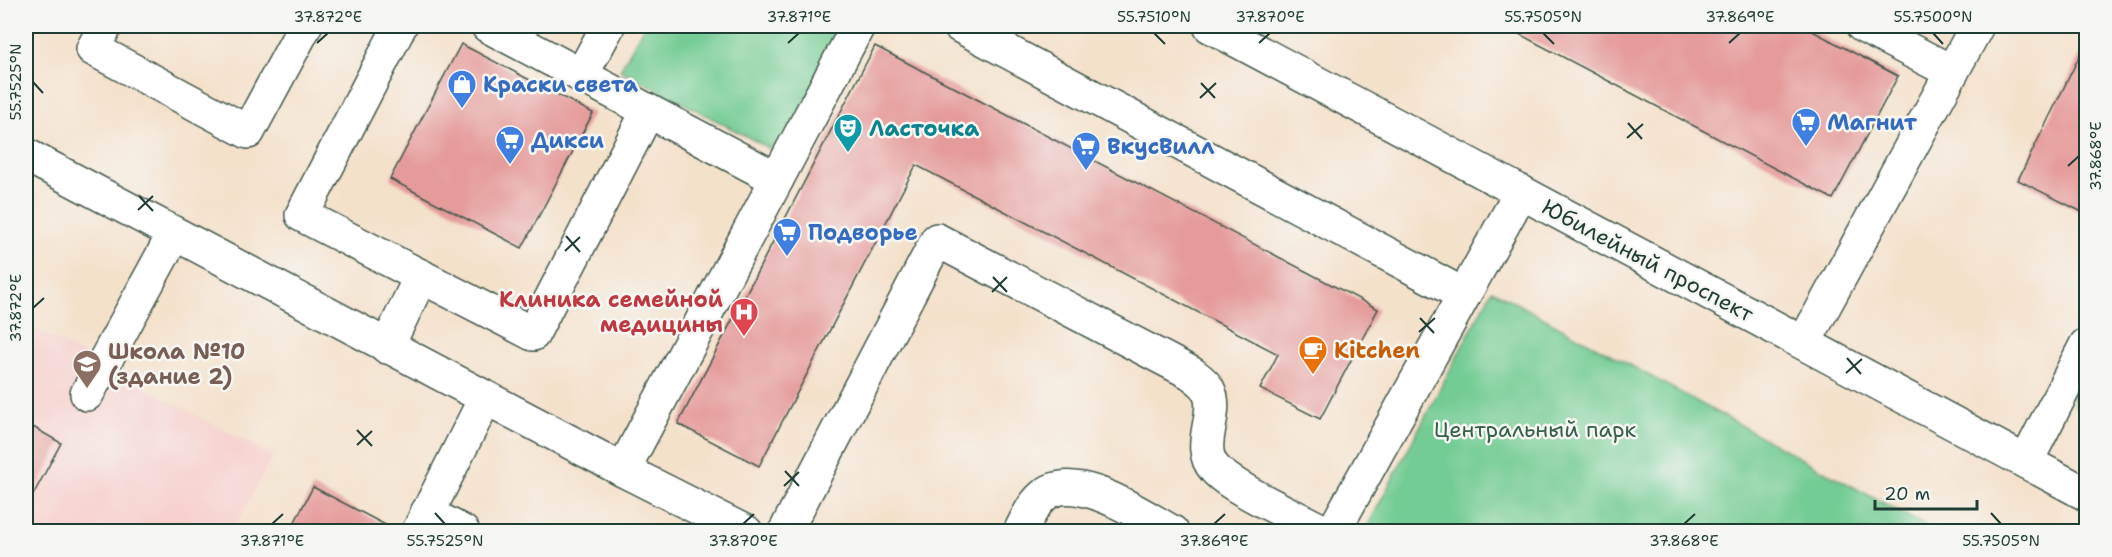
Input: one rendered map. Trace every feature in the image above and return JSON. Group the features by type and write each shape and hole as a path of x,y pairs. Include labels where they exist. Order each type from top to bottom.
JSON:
{"street":[{"path":"105,26 93,50 248,132 305,26"},
{"path":"400,26 302,215 533,334 648,111"},
{"path":"488,26 777,179"},
{"path":"582,75 608,26"},
{"path":"623,470 858,26"},
{"path":"960,26 1464,295"},
{"name":"Юбилейный проспект","path":"1210,26 2086,494"},
{"path":"1863,26 1952,72"},
{"path":"1804,343 1977,26"},
{"path":"26,155 485,399 746,531"},
{"path":"1333,531 1521,192"},
{"path":"87,394 174,234"},
{"path":"786,531 937,240 1191,373 1207,386 1213,403 1206,440 1207,453 1214,468 1230,481 1324,531"},
{"path":"387,347 421,276"},
{"path":"2026,462 2086,345"},
{"path":"462,531 422,522 485,399"},
{"path":"1020,531 1043,495 1060,486 1082,487 1172,531"}],"shaded area":[{"name":"Школа №10 (здание 2)","path":"26,324 273,456 233,531 26,531"}],"green space":[{"path":"644,26 845,26 778,153 620,70"},
{"name":"Центральный парк","path":"1492,290 1894,509 1935,531 1365,531"},
{"path":"2086,362 2086,413 2076,407 2071,392"}],"building":[{"path":"1504,26 1803,26 1898,76 1833,199"},
{"path":"2086,43 2086,214 2018,180"},
{"path":"461,44 593,113 522,248 390,179"},
{"path":"875,46 1378,309 1320,419 1260,389 1278,354 916,165 759,466 678,424"},
{"path":"26,423 61,443 26,508"},
{"path":"313,487 397,531 290,531"}],"place":[{"name":"Краски света","path":"462,110"},
{"name":"Магнит","path":"1806,148"},
{"name":"Ласточка","path":"848,154"},
{"name":"Дикси","path":"510,166"},
{"name":"ВкусВилл","path":"1086,172"},
{"name":"Подворье","path":"787,258"},
{"name":"Клиника семейной медицины","path":"744,338"},
{"name":"Kitchen","path":"1313,376"},
{"name":"Школа №10 (здание 2)","path":"87,390"}]}
